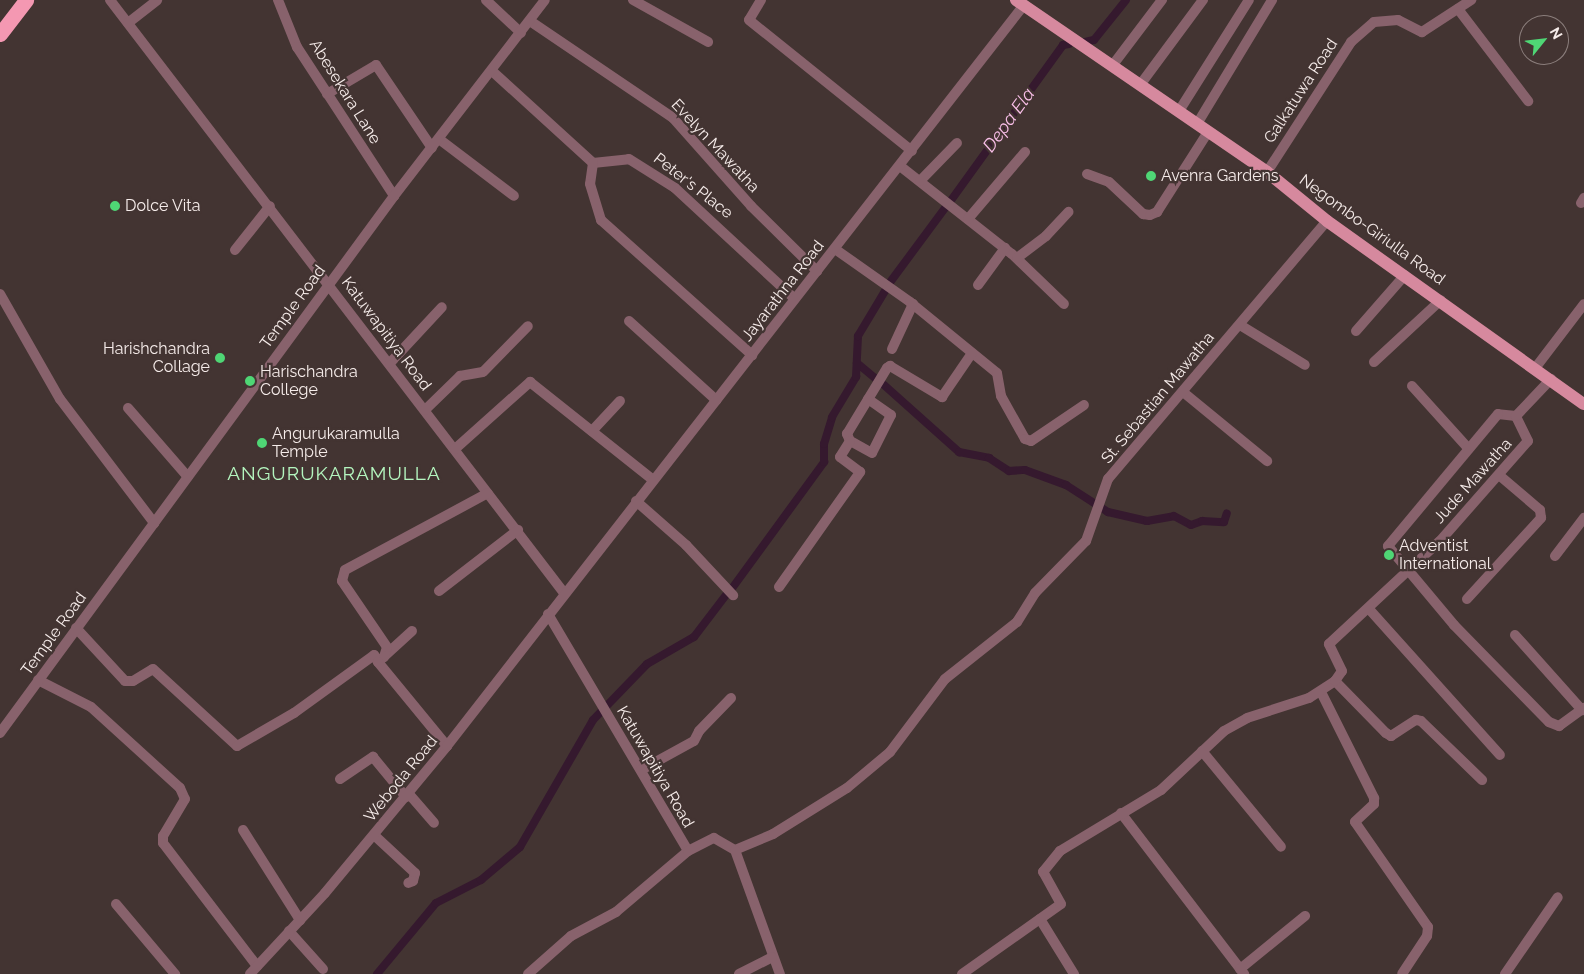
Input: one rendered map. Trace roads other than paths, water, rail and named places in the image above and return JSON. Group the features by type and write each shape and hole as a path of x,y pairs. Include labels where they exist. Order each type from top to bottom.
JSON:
{"highway":[{"path":"0,17 13,0"},
{"path":"0,34 26,0"}],"main road":[{"name":"Negombo-Giriulla Road","path":"1019,3 1266,172 1327,221 1536,367 1584,404"}],"street":[{"name":"Katuwapitiya Road","path":"110,0 330,283 564,593"},
{"path":"128,23 157,0"},
{"name":"Abesekara Lane","path":"278,0 298,47 394,196"},
{"path":"486,0 521,34"},
{"name":"Temple Road","path":"0,733 394,196 521,34 545,0"},
{"path":"633,0 708,42"},
{"path":"761,0 749,20 912,150"},
{"path":"1112,66 1162,0"},
{"path":"1140,85 1202,0"},
{"path":"1179,111 1249,0"},
{"path":"1197,124 1272,0"},
{"name":"Galkatuwa Road","path":"1266,172 1351,42 1374,22 1398,20 1422,32 1470,0"},
{"name":"Jayarathna Road","path":"564,593 900,166 1019,3"},
{"path":"1458,9 1528,101"},
{"name":"Evelyn Mawatha","path":"530,21 672,118 751,206 817,271"},
{"path":"327,94 376,65 436,143 514,196"},
{"path":"492,71 592,163 590,184 601,220 752,355"},
{"path":"1087,174 1109,182 1143,214 1150,215 1157,212 1208,132"},
{"path":"920,181 957,143"},
{"path":"968,219 1025,152"},
{"name":"Peter's Place","path":"592,163 612,158 641,164 734,239 795,299"},
{"path":"900,166 1017,258 1064,304"},
{"path":"235,250 270,206"},
{"path":"1017,258 1046,236 1068,212"},
{"name":"St. Sebastian Mawatha","path":"735,850 772,834 846,788 890,752 946,679 1017,622 1034,594 1086,541 1108,480 1327,221"},
{"path":"978,285 1005,248"},
{"path":"834,249 913,304 997,372 1001,396 1016,429 1026,439 1031,440 1084,405"},
{"path":"1356,331 1405,275"},
{"path":"0,294 60,399 154,523"},
{"path":"1374,362 1441,300"},
{"path":"892,349 913,304"},
{"path":"1536,367 1584,304"},
{"path":"390,364 442,307"},
{"path":"629,321 716,400"},
{"path":"1240,325 1305,365"},
{"path":"425,410 460,376 484,372 528,326"},
{"path":"868,399 891,415 876,450 872,453 850,440 847,434 868,399 890,366 942,397 972,353"},
{"name":"Jude Mawatha","path":"1335,681 1342,671 1330,644 1338,633 1369,610 1410,571 1528,441 1516,416 1551,379"},
{"path":"455,449 530,382 653,480"},
{"path":"1412,386 1468,448"},
{"path":"1184,392 1267,461"},
{"path":"592,431 620,401"},
{"path":"128,408 188,477"},
{"path":"1515,635 1583,709 1560,726 1549,722 1454,625 1410,571 1391,552 1389,540 1498,414 1516,416"},
{"path":"779,587 860,472 840,458 850,440"},
{"path":"1467,599 1541,518 1540,510 1498,474"},
{"path":"381,659 387,647 342,581 345,570 488,493"},
{"path":"636,500 686,545 733,595"},
{"path":"1556,556 1584,518"},
{"path":"439,591 518,530"},
{"name":"Weboda Road","path":"253,970 300,920 407,796 564,593"},
{"path":"1369,610 1500,755"},
{"name":"Katuwapitiya Road","path":"548,614 688,851 714,838 735,850"},
{"path":"76,628 125,681 133,681 153,669 237,746 294,713 374,655 381,659 447,746"},
{"path":"381,659 412,631"},
{"path":"38,680 91,707 180,788 185,799 163,836 163,843 253,970"},
{"path":"962,974 1061,904 1043,872 1046,865 1060,851 1161,790 1224,731 1247,718 1321,692 1335,681 1386,734 1391,736 1416,720 1422,721 1482,780"},
{"path":"1321,692 1374,798 1374,804 1355,822 1428,927 1427,936 1402,974"},
{"path":"641,770 694,741 699,731 731,698"},
{"path":"1202,751 1282,847"},
{"path":"340,780 373,757 407,796 434,823"},
{"path":"1121,813 1242,972 1305,916"},
{"path":"243,830 300,920"},
{"path":"374,835 415,873 413,881 408,883"},
{"path":"735,850 751,887 772,957 780,974"},
{"path":"528,974 571,936 616,912 688,851"},
{"path":"1505,974 1558,897"},
{"path":"116,904 175,974"},
{"path":"1040,919 1074,974"},
{"path":"289,932 323,968"},
{"path":"739,974 772,957"}],"waterway":[{"path":"1085,42 1094,40 1126,0"},
{"name":"Depa Ela","path":"952,199 1063,45 1069,44"},
{"path":"891,281 945,208"},
{"path":"733,587 824,462 824,444 832,417 856,377 858,336 885,291"},
{"path":"857,363 875,378"},
{"path":"884,385 959,452 989,458 1009,471 1025,470 1066,485 1108,512 1147,521 1174,516 1191,525 1202,521 1224,522 1227,513"},
{"path":"377,974 436,903 481,880 520,847 593,720 647,664 694,637 726,595"}],"place":[{"name":"Avenra Gardens","path":"1151,176"},
{"name":"Dolce Vita","path":"115,206"},
{"name":"Harishchandra Collage","path":"220,358"},
{"name":"Harischandra College","path":"250,381"},
{"name":"Angurukaramulla Temple","path":"262,443"},
{"name":"Adventist International","path":"1389,555"}],"district":[{"name":"ANGURUKARAMULLA","path":"334,474"}]}
